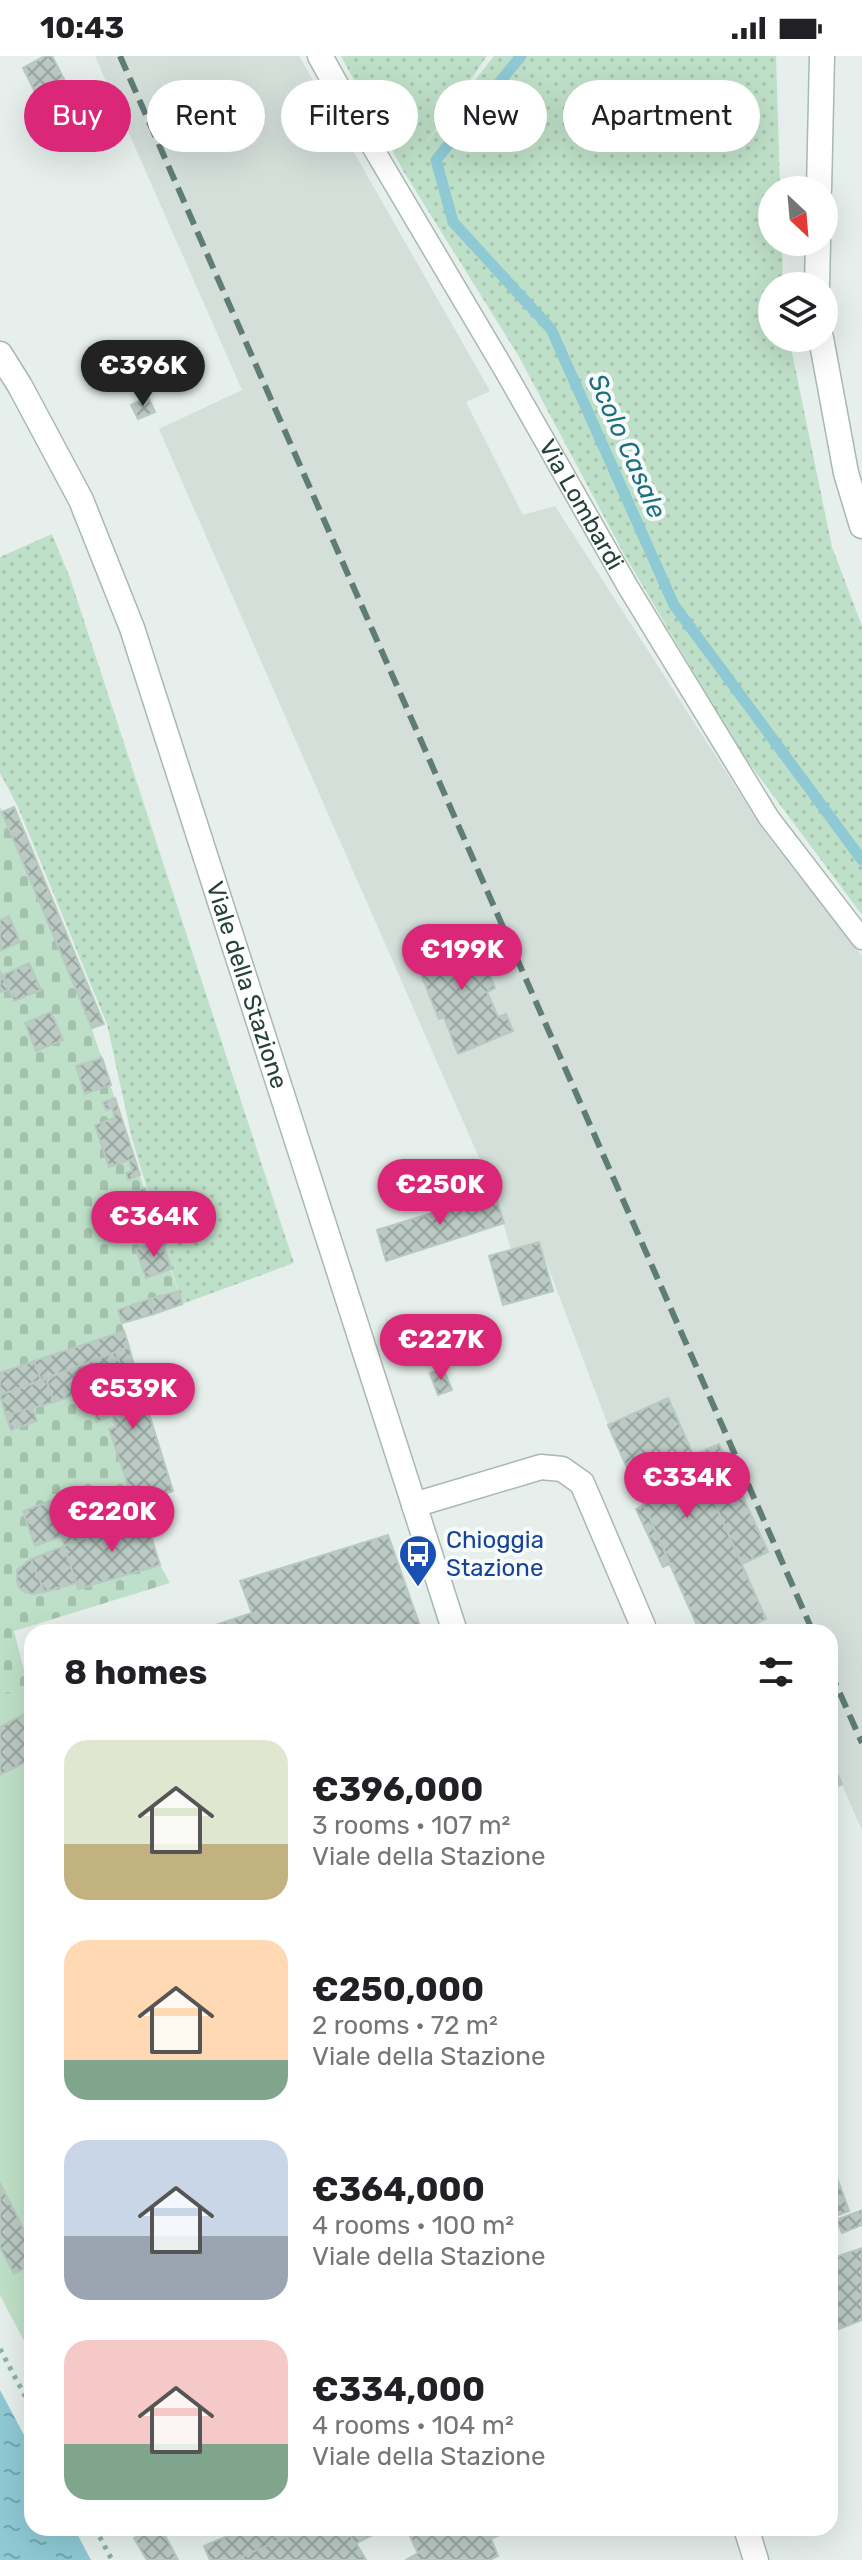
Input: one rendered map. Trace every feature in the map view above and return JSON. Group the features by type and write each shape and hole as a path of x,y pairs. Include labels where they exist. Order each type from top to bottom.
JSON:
{"street":[{"name":"Via Lombardi","path":"320,56 333,80"},
{"path":"819,176 822,56"},
{"path":"824,352 846,473 862,526"},
{"name":"Viale della Stazione","path":"0,354 81,500 132,628 452,1624"},
{"path":"414,1505 541,1467 562,1469 582,1483 642,1624"},
{"path":"748,2536 756,2560"}],"lane":[{"name":"Via Lombardi","path":"375,152 628,587 769,818 862,939"}],"path":[{"path":"0,2349 24,2394"},
{"path":"99,2536 112,2560"}],"shaded area":[{"path":"95,56 299,56 313,80 281,80 281,152 354,152 490,391 466,402 523,515 555,506 766,834 862,956 862,1830 838,1776 838,1624 696,1624 608,1425 539,1243 511,1250 495,1194 159,429 242,390 131,138 131,80 106,80"}],"green space":[{"path":"341,56 487,56 470,80 434,80 434,132 424,146 434,133 434,152 547,152 547,80 475,80 494,56 776,56 780,176 758,176 758,256 782,256 783,272 758,272 758,352 792,352 832,547 862,626 862,915 740,751 624,554 518,355 393,152 418,152 418,80 354,80"},
{"path":"52,534 70,578 294,1263 182,1304 132,1139 107,1024 18,807 0,773 0,557"},
{"path":"0,807 3,812 14,807 104,1024 92,1029 182,1304 122,1324 173,1491 134,1503 140,1519 145,1517 160,1565 170,1583 37,1624 24,1624 24,1628 14,1631 24,1670 24,1693 0,1694"},
{"path":"24,1692 24,2341 0,2295 0,1694"}],"water":[{"path":"0,2390 24,2435 24,2536 78,2536 91,2560 0,2560"}],"building":[{"path":"45,56 52,56 64,80 29,80 23,68"},
{"path":"148,397 155,412 138,419 131,405"},
{"path":"14,807 104,1024 92,1028 2,812"},
{"path":"9,916 20,942 0,951 0,920"},
{"path":"472,932 495,988 487,992 498,1017 506,1014 513,1031 458,1054 444,1017 439,1019 414,957"},
{"path":"29,963 41,990 14,1001 3,975"},
{"path":"0,971 9,990 0,992"},
{"path":"51,1012 63,1040 36,1051 25,1023"},
{"path":"102,1058 111,1085 85,1094 76,1066"},
{"path":"115,1098 140,1175 128,1180 126,1173 132,1171 129,1160 109,1167 95,1125 115,1118 112,1108 106,1110 103,1102"},
{"path":"145,1188 155,1218 129,1227 120,1197"},
{"path":"495,1194 504,1223 386,1261 377,1230"},
{"path":"162,1240 171,1269 146,1278 136,1249"},
{"path":"539,1242 553,1291 503,1305 489,1256"},
{"path":"179,1291 182,1304 154,1314 149,1299"},
{"path":"149,1299 154,1314 122,1323 118,1310"},
{"path":"124,1331 129,1347 41,1380 34,1361"},
{"path":"129,1347 135,1369 123,1373 116,1352"},
{"path":"116,1352 123,1373 135,1369 173,1491 134,1503 109,1429 116,1427 94,1360"},
{"path":"94,1360 101,1386 54,1402 46,1379"},
{"path":"34,1361 41,1380 0,1395 0,1373"},
{"path":"443,1368 452,1390 438,1395 430,1373"},
{"path":"46,1379 54,1402 6,1416 0,1395"},
{"path":"100,1392 109,1417 97,1422 89,1396"},
{"path":"668,1398 766,1619 755,1624 696,1624 608,1425"},
{"path":"32,1407 37,1421 11,1430 6,1416"},
{"path":"719,1444 768,1552 742,1564 693,1455"},
{"path":"130,1491 140,1519 97,1535 92,1518 77,1523 83,1540 64,1546 57,1515"},
{"path":"53,1500 62,1536 35,1546 23,1511"},
{"path":"644,1505 670,1564 663,1567 636,1509"},
{"path":"145,1517 160,1565 78,1589 64,1546"},
{"path":"388,1535 419,1624 219,1624 252,1613 240,1581"},
{"path":"64,1546 76,1583 44,1592 31,1559"},
{"path":"31,1559 44,1592 24,1592 18,1586 17,1570"},
{"path":"24,1714 24,1763 0,1775 0,1727"},
{"path":"838,2181 849,2211 838,2215"},
{"path":"0,2183 24,2230 24,2268 14,2274 0,2247"},
{"path":"862,2210 862,2225 842,2233 838,2219"},
{"path":"862,2248 862,2320 838,2329 838,2256"},
{"path":"165,2536 178,2560 147,2560 134,2538"},
{"path":"227,2536 290,2536 234,2560 210,2560 204,2546"},
{"path":"290,2536 352,2536 366,2560 234,2560"},
{"path":"351,2536 370,2536 355,2544"},
{"path":"410,2536 497,2536 491,2539 498,2556 489,2560 406,2560 418,2553"}],"waterway":[{"name":"Scolo Casale","path":"521,56 436,160 453,222 551,329 674,605 862,860"}],"railway":[{"path":"120,56 809,1624"},
{"path":"838,1689 862,1743"}],"place":[{"name":"Chioggia Stazione","path":"418,1588"}]}
